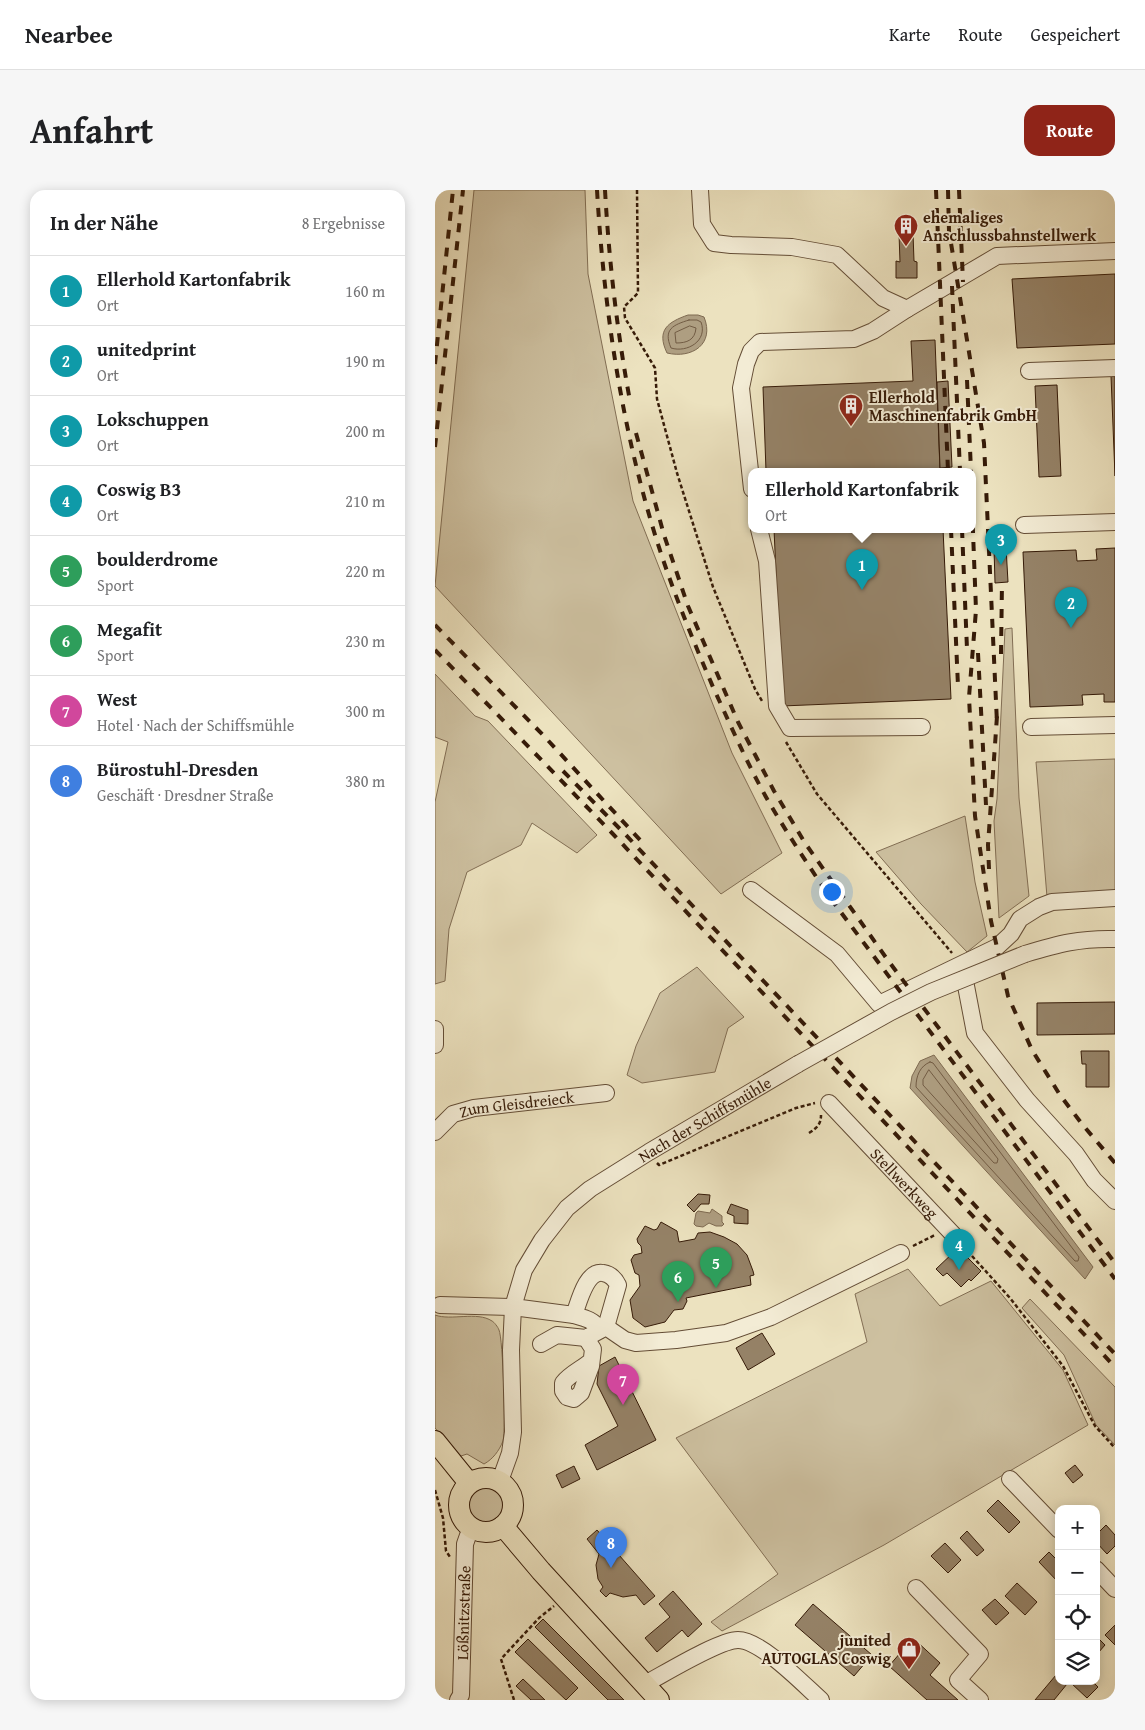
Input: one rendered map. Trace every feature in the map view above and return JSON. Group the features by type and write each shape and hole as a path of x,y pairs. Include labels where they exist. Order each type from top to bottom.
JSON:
{"main road":[{"path":"435,1441 469,1483"},
{"path":"484,1478 500,1481 512,1494 513,1512 509,1520 503,1526 488,1532 479,1531 471,1527 465,1521 459,1506 464,1489 469,1483 484,1478"},
{"path":"503,1526 555,1596 659,1700"}],"street":[{"path":"699,190 702,224 714,243 792,247 837,255 883,298 907,309"},
{"path":"750,468 741,388 751,351 760,342 854,339 873,332 907,309 997,256 1115,251"},
{"path":"1029,372 1115,368"},
{"path":"1024,526 1115,522"},
{"path":"760,533 767,561 777,706 790,728 922,727"},
{"path":"1031,727 1115,725"},
{"path":"751,890 837,954 879,1004 997,947 1011,934 1020,919 1039,906 1051,902 1115,898"},
{"name":"Nach der Schiffsmühle","path":"500,1481 510,1452 513,1432 511,1350 513,1307 524,1270 542,1240 567,1208 590,1189 649,1152 798,1064 931,992 1025,954 1061,943 1091,938 1115,939"},
{"path":"961,964 975,1033 1027,1100 1076,1154 1094,1180 1115,1200"},
{"path":"435,1029 435,1045"},
{"name":"Zum Gleisdreieck","path":"435,1132 453,1114 474,1108 606,1093"},
{"name":"Stellwerkweg","path":"829,1103 964,1246"},
{"path":"541,1344 557,1335 597,1331 636,1343 726,1333 771,1317 901,1253"},
{"path":"574,1315 586,1283 592,1275 599,1272 607,1273 615,1279 618,1285 597,1331 591,1361"},
{"path":"440,1305 513,1307 574,1315 588,1318 596,1324 597,1331"},
{"path":"1010,1479 1055,1526"},
{"name":"Lößnitzstraße","path":"463,1698 465,1544 471,1527"},
{"path":"1100,1572 1115,1589"},
{"path":"916,1588 980,1654 958,1680 980,1700"},
{"path":"645,1684 716,1646 738,1640 753,1643 771,1656 821,1700"}],"path":[{"path":"637,190 638,293 624,307 625,318 655,368 657,399 677,473 713,587 755,689 765,705"},
{"path":"784,738 817,794 851,836 913,905 961,964"},
{"path":"649,1152 659,1165 796,1108 813,1103 829,1103"},
{"path":"809,1132 816,1129 821,1122 822,1112 829,1103"},
{"path":"901,1253 919,1242 939,1234 947,1227"},
{"path":"964,1246 1010,1298 1063,1366 1095,1426 1115,1448"},
{"path":"435,1490 443,1518 446,1551 454,1565 464,1571"},
{"path":"514,1700 501,1659 539,1618 555,1596"}],"shaded area":[{"path":"474,190 585,190 588,274 633,501 732,753 782,853 721,894 435,586"},
{"path":"1012,628 1019,798 1029,896 999,918 994,821 997,799 1005,629"},
{"path":"435,674 475,716 488,721 597,835 577,853 532,823 521,845 467,872 449,929 445,981 435,984 435,802 448,742 435,737"},
{"path":"1115,759 1115,891 1047,897 1036,762"},
{"path":"965,816 975,882 987,936 967,952 921,904 876,852"},
{"path":"697,967 744,1017 728,1028 715,1072 642,1083 627,1075 636,1046 660,993"},
{"path":"908,1269 940,1306 991,1281 1063,1370 1088,1425 884,1545 722,1631 711,1622 778,1574 676,1438 867,1342 855,1294"},
{"path":"1030,1299 1115,1387 1115,1445 1096,1425 1064,1355 1022,1308"},
{"path":"435,1315 441,1317 472,1316 486,1318 494,1322 499,1330 503,1366 504,1433 503,1441 498,1451 484,1464 467,1454 461,1456 435,1428"},
{"path":"487,1485 501,1491 507,1505 501,1519 487,1525 473,1519 467,1505 473,1491"}],"water":[{"path":"688,315 704,317 707,327 704,342 693,351 685,354 667,353 663,338 666,328"},
{"path":"934,1055 1093,1267 1085,1279 910,1088 912,1076 920,1061"},
{"path":"712,1209 722,1216 724,1224 722,1226 709,1223 703,1227 694,1224 698,1211 710,1213"}],"building":[{"name":"ehemaliges Anschlussbahnstellwerk","path":"899,233 913,233 917,278 896,278 896,261 900,262"},
{"path":"1115,274 1115,344 1017,348 1012,279"},
{"name":"Ellerhold Maschinenfabrik GmbH","path":"935,340 940,468 766,468 763,387 913,381 911,341"},
{"path":"1111,376 1115,376 1115,476"},
{"path":"948,381 952,467 940,468 937,382"},
{"path":"1057,385 1061,476 1039,477 1035,386"},
{"path":"774,533 943,533 951,699 782,706"},
{"path":"1006,547 1008,582 995,583 994,548"},
{"path":"1115,548 1115,702 1104,702 1104,694 1082,695 1083,705 1030,707 1023,552 1076,550 1077,561 1097,560 1096,549"},
{"path":"1115,1002 1115,1034 1037,1035 1037,1003"},
{"path":"1081,1051 1109,1051 1109,1087 1086,1087 1086,1064 1082,1064"},
{"path":"698,1194 710,1195 709,1204 701,1204 694,1212 687,1205"},
{"path":"731,1204 748,1210 748,1224 734,1223 734,1216 727,1213"},
{"path":"661,1222 677,1231 679,1242 695,1239 698,1233 710,1232 737,1244 747,1255 753,1271 754,1275 750,1276 751,1285 686,1298 687,1301 683,1309 674,1310 665,1322 645,1327 633,1318 630,1300 640,1286 639,1275 635,1273 631,1260 634,1255 642,1253 637,1239 645,1226 654,1230 657,1229"},
{"path":"955,1251 960,1257 963,1253 981,1271 971,1281 969,1279 961,1287 947,1273 943,1276 936,1269"},
{"path":"762,1333 775,1354 748,1370 736,1348"},
{"path":"615,1357 656,1440 597,1470 585,1445 618,1426 597,1384 599,1366"},
{"path":"1075,1465 1083,1475 1073,1483 1065,1473"},
{"path":"574,1466 580,1479 562,1488 556,1475"},
{"path":"998,1500 1020,1522 1009,1533 987,1511"},
{"path":"1106,1525 1115,1535 1115,1546 1107,1554 1100,1546 1100,1531"},
{"path":"597,1530 655,1596 644,1605 636,1595 623,1597 610,1593 606,1597 600,1591 603,1587 598,1579 596,1565 599,1554 587,1539"},
{"path":"967,1531 984,1550 977,1556 960,1538"},
{"path":"945,1543 961,1560 948,1573 931,1556"},
{"path":"1049,1552 1055,1558 1055,1579 1039,1562"},
{"path":"1017,1583 1037,1602 1025,1615 1005,1596"},
{"path":"673,1591 702,1624 688,1637 682,1630 657,1652 645,1638 670,1617 659,1604"},
{"path":"995,1599 1009,1613 996,1625 982,1610"},
{"path":"813,1604 872,1655 854,1676 795,1625"},
{"path":"543,1619 624,1700 608,1700 535,1627"},
{"path":"1115,1625 1115,1645 1105,1635"},
{"path":"913,1638 940,1663 930,1675 958,1700 927,1700 889,1666"},
{"path":"528,1639 578,1688 566,1700 515,1652"},
{"path":"1100,1640 1105,1645 1100,1651"},
{"path":"1055,1676 1055,1685 1066,1685 1054,1700 1035,1700"},
{"path":"523,1679 545,1700 531,1700 516,1686"},
{"path":"1073,1685 1096,1685 1098,1687 1087,1698"}],"railway":[{"path":"435,364 453,190"},
{"path":"435,447 463,190"},
{"path":"597,190 604,278 616,366 633,453 662,557 713,687 738,742 774,810 831,899 1115,1279"},
{"path":"605,190 614,296 630,401"},
{"path":"936,190 948,468"},
{"path":"948,190 949,231 984,443 997,723"},
{"path":"959,190 963,282"},
{"path":"952,286 960,468"},
{"path":"967,380 971,468"},
{"path":"636,433 664,535 688,606 738,722 774,791 805,843 887,959 1115,1263"},
{"path":"951,533 958,686"},
{"path":"962,533 967,649"},
{"path":"973,533 976,610 969,697 975,816 991,921 1008,996 1032,1050 1060,1095 1115,1163"},
{"path":"1001,654 1002,582"},
{"path":"435,625 543,735 641,841"},
{"path":"435,650 612,833 1115,1367"},
{"path":"978,653 986,805"},
{"path":"989,869 988,845 997,716"},
{"path":"563,771 624,833 1115,1354"}],"place":[{"name":"ehemaliges Anschlussbahnstellwerk","path":"906,247"},
{"name":"Ellerhold Maschinenfabrik GmbH","path":"851,427"},
{"name":"Lokschuppen","path":"1001,565"},
{"name":"Ellerhold Kartonfabrik","path":"862,590"},
{"name":"unitedprint","path":"1071,628"},
{"name":"Coswig B3","path":"959,1270"},
{"name":"boulderdrome","path":"716,1288"},
{"name":"Megafit","path":"678,1302"},
{"name":"West","path":"623,1405"},
{"name":"Bürostuhl-Dresden","path":"611,1568"},
{"name":"junited AUTOGLAS Coswig","path":"909,1670"}]}
